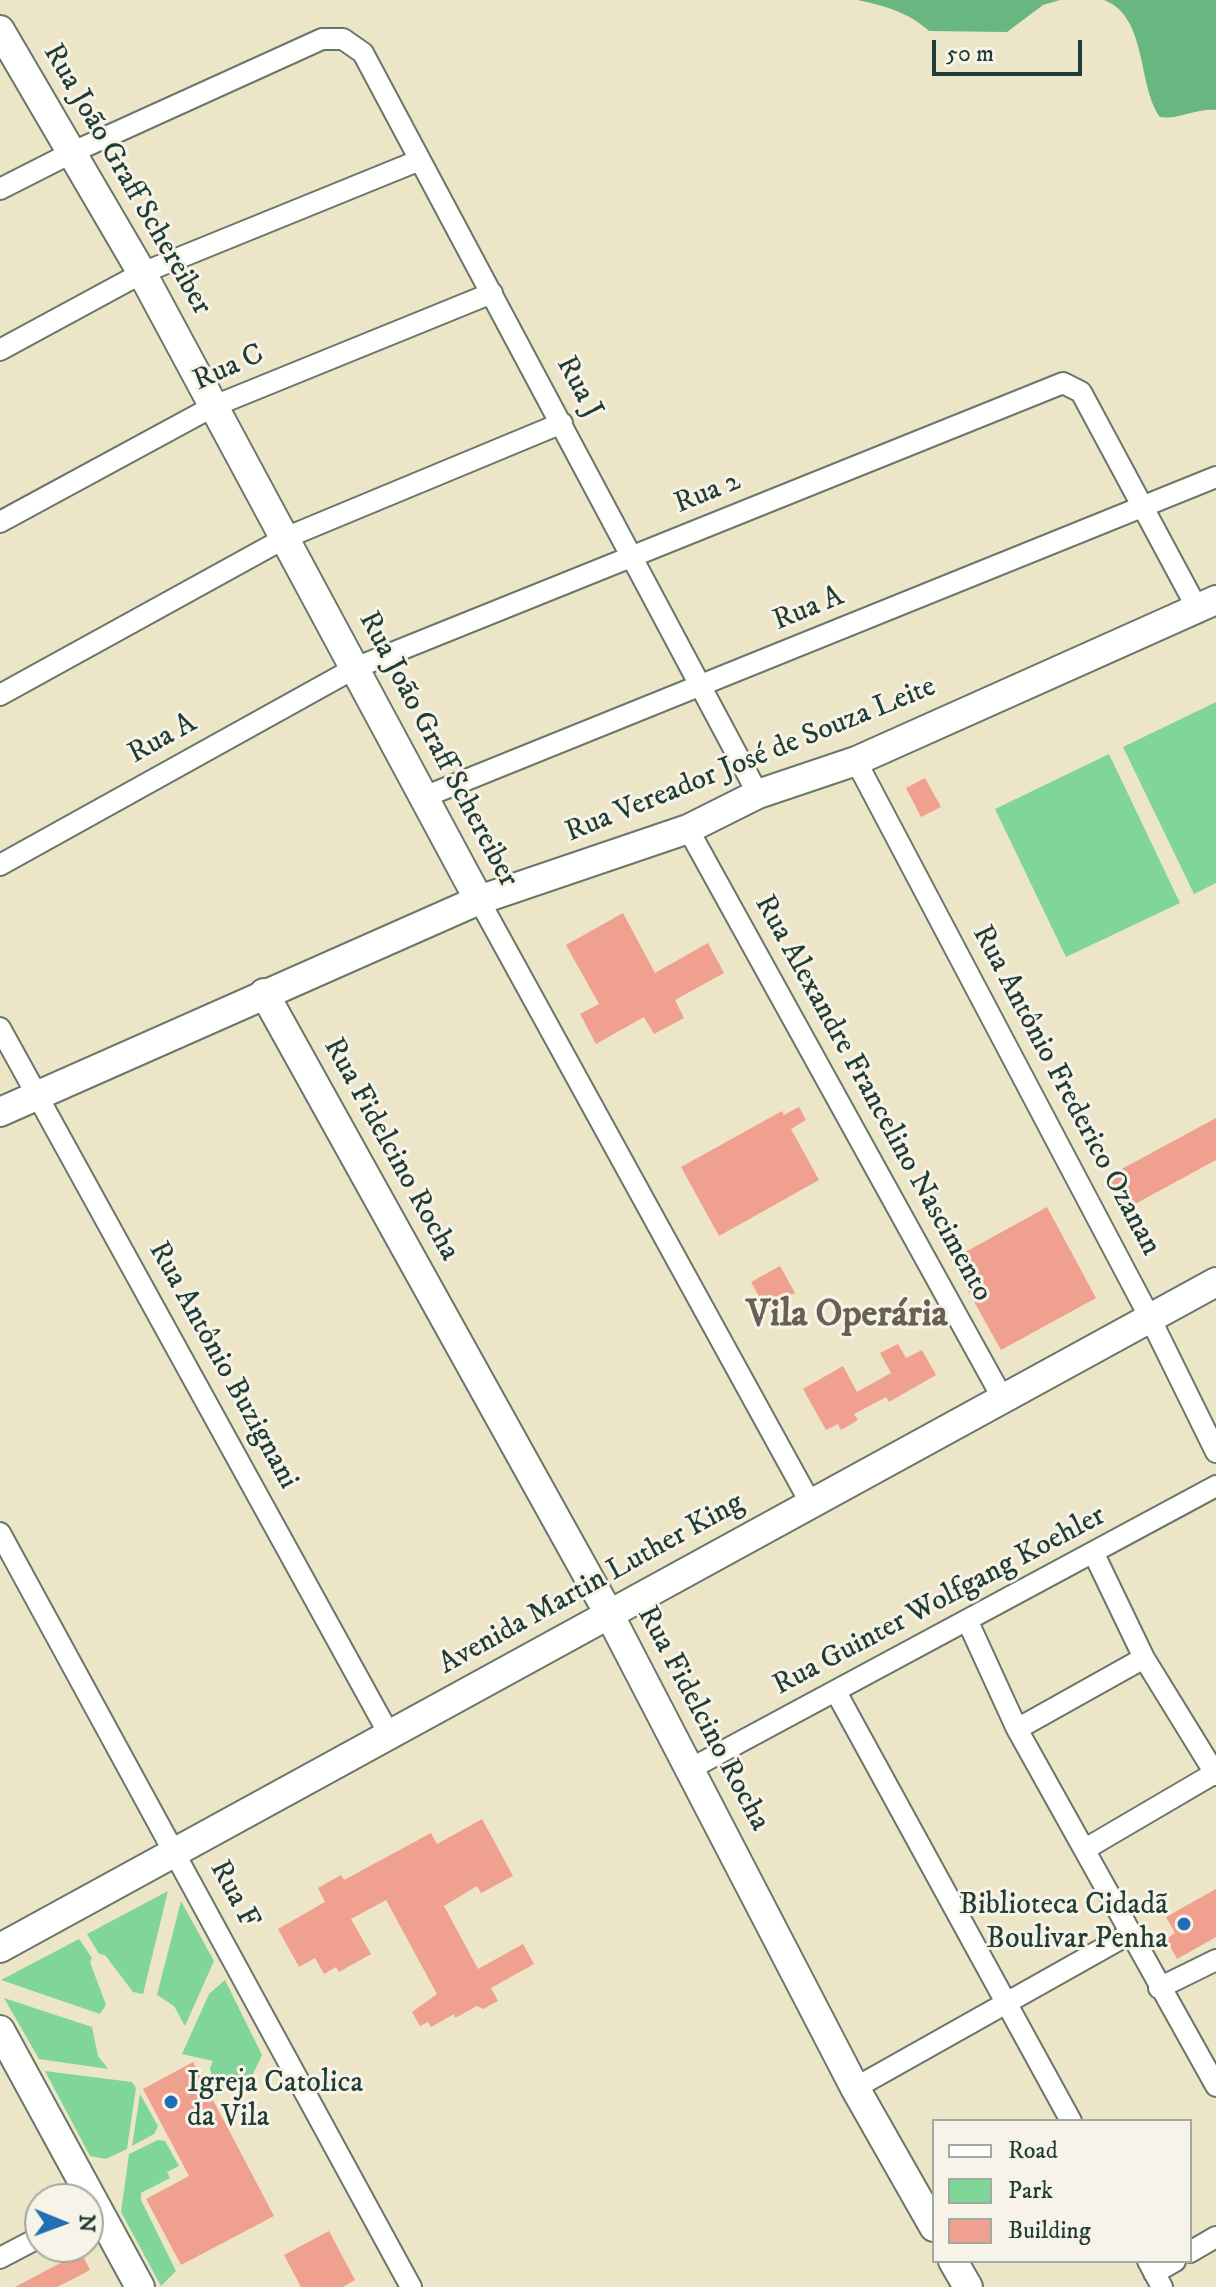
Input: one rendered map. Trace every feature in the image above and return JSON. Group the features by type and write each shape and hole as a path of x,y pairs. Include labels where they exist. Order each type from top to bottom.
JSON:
{"street":[{"name":"Rua João Graff Schereiber","path":"0,30 142,273 479,900 811,1504"},
{"name":"Rua J","path":"73,152 322,39 343,39 363,53 634,556 758,794"},
{"path":"0,189 73,152"},
{"path":"0,350 142,273 420,160"},
{"name":"Rua C","path":"0,522 214,406 492,293"},
{"name":"Rua 2","path":"355,668 1063,383 1081,392 1143,507"},
{"path":"0,695 285,538 562,423"},
{"name":"Rua A","path":"424,797 1216,477"},
{"path":"1143,507 1206,604"},
{"name":"Rua Vereador José de Souza Leite","path":"0,1112 479,900 688,829 758,794 856,761 1206,604"},
{"name":"Rua A","path":"0,865 355,668"},
{"name":"Rua Antônio Frederico Ozanan","path":"856,761 1150,1318 1216,1452"},
{"name":"Rua Alexandre Francelino Nascimento","path":"688,829 1003,1399"},
{"name":"Rua Fidelcino Rocha","path":"264,993 609,1614 855,2088 932,2223"},
{"name":"Rua Antônio Buzignani","path":"0,1028 389,1734"},
{"name":"Avenida Martin Luther King","path":"0,1948 1216,1282"},
{"name":"Rua Guinter Wolfgang Koehler","path":"690,1769 1216,1486"},
{"name":"Rua F","path":"0,1533 411,2287"},
{"path":"1087,1848 1215,1774 1144,1658 1094,1554"},
{"path":"968,1622 1017,1729 1087,1848 1129,1934 1216,2086"},
{"path":"1017,1729 1144,1658"},
{"path":"836,1692 1070,2119"},
{"path":"855,2088 1008,2005 1129,1934"},
{"path":"1159,1988 1216,1960"},
{"path":"0,2030 79,2183"},
{"path":"104,2228 140,2287"},
{"path":"1192,2251 1216,2237"},
{"path":"0,2258 24,2245"},
{"path":"954,2263 968,2287"},
{"path":"1155,2274 1172,2263"}],"green space":[{"path":"858,0 1060,0 1043,5 1007,32 929,31 896,11"},
{"path":"1104,0 1216,0 1216,110 1160,117 1128,21 1118,9"},
{"path":"1216,702 1216,883 1194,894 1123,747"},
{"path":"1109,754 1180,903 1066,957 995,809"},
{"path":"168,1891 143,1994 133,1992 105,1955 99,1954 87,1934"},
{"path":"181,1901 214,1961 185,2026 174,2006 157,1995"},
{"path":"79,1939 92,1958 90,1962 106,2005 100,2014 1,1980"},
{"path":"225,1980 262,2055 253,2074 216,2095 210,2068 213,2061 182,2054 209,1994"},
{"path":"4,1998 92,2027 98,2056 108,2069 39,2059"},
{"path":"45,2071 132,2082 136,2088 127,2149 106,2159 90,2156"},
{"path":"140,2094 158,2126 154,2134 132,2146"},
{"path":"158,2140 165,2141 179,2166 167,2172 170,2178 141,2193 141,2200 176,2271 161,2286 121,2212 129,2154"}],"building":[{"path":"925,778 941,807 921,817 906,788"},
{"path":"623,913 655,973 708,943 724,973 675,1000 684,1018 654,1034 644,1017 596,1044 580,1014 599,1004 566,945"},
{"path":"799,1107 806,1120 791,1129 819,1180 719,1236 681,1167 782,1111 784,1115"},
{"path":"1216,1118 1216,1160 1124,1210 1107,1177"},
{"path":"1047,1207 1096,1298 1001,1350 951,1260"},
{"path":"780,1266 795,1293 766,1309 751,1282"},
{"path":"898,1344 906,1358 922,1350 936,1375 889,1402 886,1397 854,1414 858,1420 841,1430 838,1424 826,1430 803,1389 843,1366 857,1392 891,1373 880,1353"},
{"path":"482,1819 513,1876 481,1893 477,1886 444,1906 478,1969 523,1944 534,1964 491,1988 498,2001 483,2009 477,2006 455,2018 454,2014 431,2027 428,2022 420,2026 412,2012 437,1994 386,1900 351,1919 371,1954 339,1972 336,1967 324,1974 315,1958 299,1967 278,1929 325,1902 318,1888 341,1875 344,1880 431,1833 437,1844"},
{"name":"Biblioteca Cidadã Boulivar Penha","path":"1216,1889 1216,1937 1177,1959 1166,1939 1175,1933 1166,1917"},
{"path":"193,2062 274,2216 181,2265 146,2199 189,2176 143,2089"},
{"path":"329,2231 355,2280 343,2287 301,2287 284,2255"},
{"path":"60,2263 86,2263 90,2270 57,2287 15,2287"}],"place":[{"name":"Biblioteca Cidadã Boulivar Penha","path":"1184,1924"},
{"name":"Igreja Catolica da Vila","path":"171,2102"}],"district":[{"name":"Vila Operária","path":"847,1317"}]}
